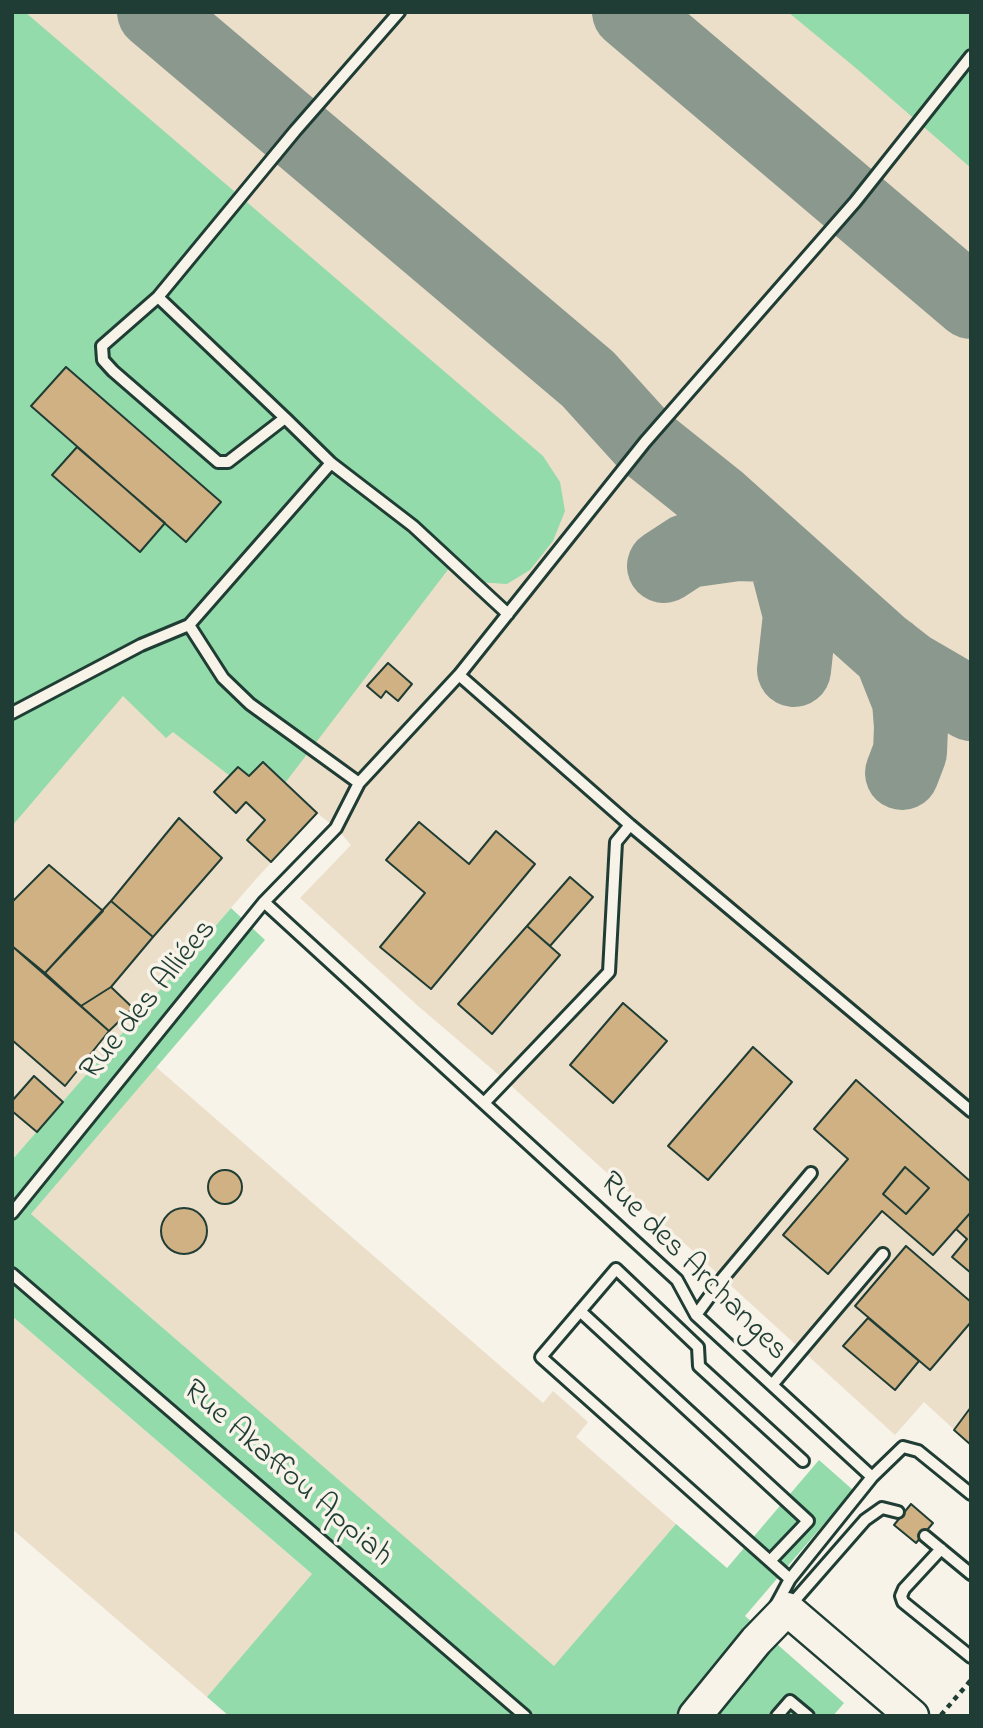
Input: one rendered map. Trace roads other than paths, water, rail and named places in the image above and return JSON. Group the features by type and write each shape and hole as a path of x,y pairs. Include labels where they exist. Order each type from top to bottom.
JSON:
{"main road":[{"path":"695,1716 756,1641 789,1594 912,1716"}],"lane":[{"path":"285,418 228,463 218,461 113,371 103,360 102,346 158,297 295,131 399,12"},
{"name":"Rue des Alliées","path":"12,1213 264,902 336,828 359,783 459,676 645,442 856,202 971,56"},
{"path":"158,297 331,463 413,526 508,614"},
{"path":"12,713 141,645 189,625 331,463"},
{"path":"189,625 223,678 250,704 359,783"},
{"path":"459,676 630,825 971,1111"},
{"path":"484,1103 609,972 616,842 630,825"},
{"name":"Rue des Archanges","path":"264,902 677,1280 696,1315 872,1478"},
{"path":"696,1315 723,1278 811,1173"},
{"path":"772,1385 883,1254"},
{"path":"789,1594 770,1561 541,1357 616,1269 698,1347 699,1366 803,1461"},
{"name":"Rue Akaffou Appiah","path":"12,1274 525,1716"},
{"path":"580,1311 808,1521 770,1561"},
{"path":"789,1594 872,1478 904,1447 918,1451 971,1494"},
{"path":"789,1594 864,1520 882,1508 898,1512"},
{"path":"925,1535 971,1574"},
{"path":"941,1549 901,1596 903,1602 971,1657"},
{"path":"777,1716 790,1701 808,1716"}]}
